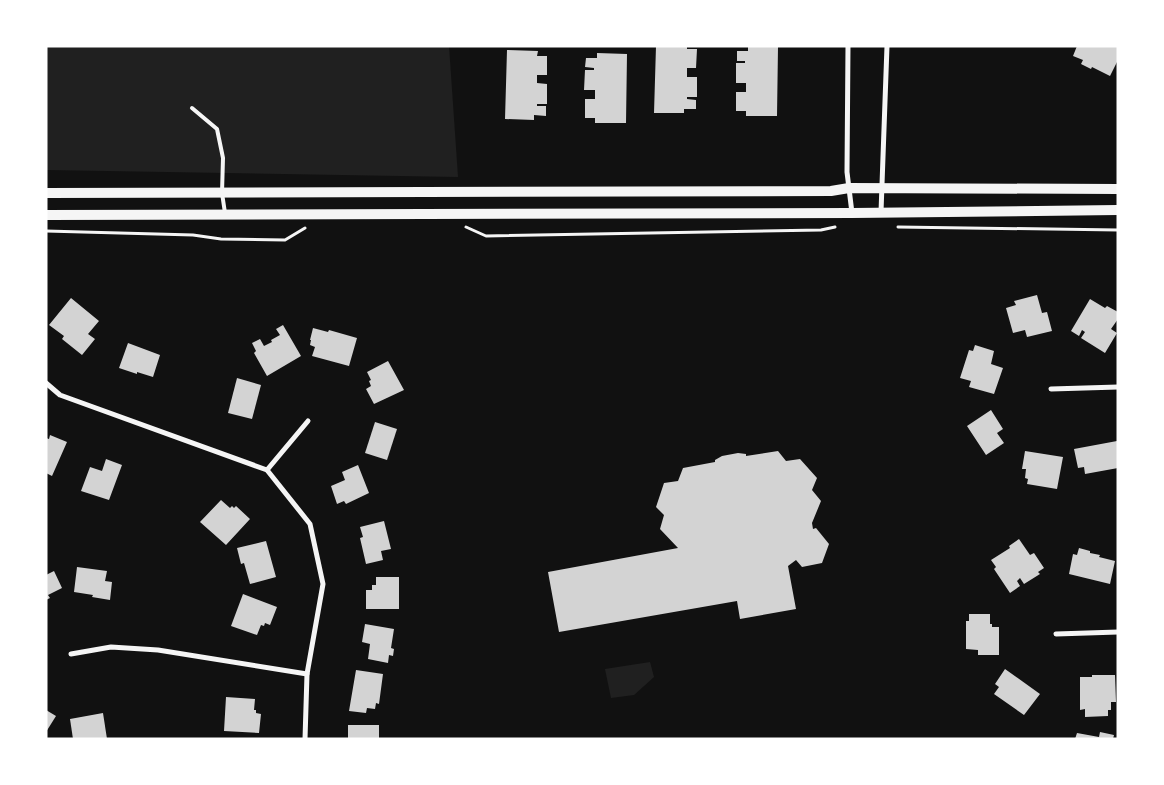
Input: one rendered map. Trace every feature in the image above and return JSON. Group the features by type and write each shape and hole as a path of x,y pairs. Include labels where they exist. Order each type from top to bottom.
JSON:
{"main road":[{"path":"46,193 831,191 849,188 1118,189"},
{"path":"46,215 852,213 1118,210"}],"street":[{"path":"848,46 847,172 852,213"},
{"path":"882,212 887,46"},
{"path":"46,383 60,395 267,470 310,524 323,584 307,674 305,739"},
{"path":"1051,389 1118,388"},
{"path":"267,470 308,420"},
{"path":"1056,634 1118,632"},
{"path":"70,654 112,647 158,650 307,674"}],"lane":[{"path":"192,108 216,128 224,158 222,193 225,215"}],"path":[{"path":"46,231 285,240 306,227"},
{"path":"459,227 466,227 486,236 821,230 834,227"},
{"path":"898,227 1118,230"}],"shaded area":[{"path":"46,46 449,46 458,177 46,170"},
{"path":"650,662 654,677 634,695 611,698 605,669"}],"building":[{"path":"656,46 687,46 687,49 697,49 696,68 687,68 687,77 697,77 697,97 687,97 687,99 696,100 696,109 684,109 684,113 654,113"},
{"path":"748,46 778,47 777,116 746,116 746,111 736,111 736,92 746,92 746,83 736,83 736,63 745,63 745,61 737,61 737,51 748,51"},
{"path":"1077,46 1118,46 1118,60 1110,76 1081,64 1083,60 1073,56"},
{"path":"507,50 538,51 537,56 547,56 547,75 537,75 537,83 547,84 547,104 537,104 537,106 546,106 546,116 534,115 534,120 505,119"},
{"path":"597,53 627,54 626,123 595,123 595,118 585,118 585,99 595,99 595,90 584,90 585,70 594,70 594,68 585,67 586,58 597,58"},
{"path":"1037,295 1042,313 1047,312 1052,331 1027,337 1025,330 1013,333 1006,308 1016,305 1014,301"},
{"path":"71,298 99,321 88,334 95,339 82,355 62,339 64,336 49,325"},
{"path":"1090,299 1105,308 1107,306 1118,312 1118,319 1111,329 1117,333 1105,353 1081,338 1085,332 1082,330 1079,336 1071,331"},
{"path":"283,325 301,356 267,376 254,353 256,351 252,343 260,339 264,346 272,342 271,340 280,335 276,329"},
{"path":"313,328 328,332 329,330 357,338 349,366 312,356 315,347 310,345"},
{"path":"128,343 160,355 153,377 119,368"},
{"path":"975,345 994,351 991,364 1003,368 994,394 969,387 971,381 960,378 969,350 973,351"},
{"path":"388,361 404,390 374,404 366,389 371,386 369,381 371,380 367,372"},
{"path":"237,378 261,385 252,419 228,413"},
{"path":"991,410 1003,429 997,433 1004,443 986,455 967,426"},
{"path":"375,422 397,429 387,460 365,453"},
{"path":"50,435 67,442 52,476 46,473 46,438 49,439"},
{"path":"1117,441 1118,468 1085,474 1084,467 1078,468 1074,449"},
{"path":"778,451 786,461 800,459 817,478 812,490 821,501 812,523 813,529 816,528 829,544 822,563 802,567 796,560 788,566 796,609 740,619 737,601 559,632 548,572 678,548 660,529 664,515 656,507 664,483 678,481 683,468 715,462 715,460 722,456 738,453 746,454 746,456"},
{"path":"1025,451 1063,457 1057,489 1027,484 1028,479 1025,478 1026,469 1022,469"},
{"path":"106,459 122,465 109,500 81,491 90,467 102,471"},
{"path":"358,465 369,493 346,504 344,501 337,504 331,486 345,480 342,472"},
{"path":"221,500 230,508 236,506 250,519 226,545 200,522"},
{"path":"384,521 391,549 381,551 383,560 366,564 360,538 363,537 360,527"},
{"path":"1019,539 1030,555 1034,553 1044,568 1038,572 1040,574 1024,584 1020,578 1017,581 1020,586 1010,593 994,569 996,567 991,560 1010,548 1009,546"},
{"path":"266,541 276,577 250,584 244,563 241,564 237,548"},
{"path":"1079,548 1100,555 1099,557 1115,561 1110,584 1069,574 1073,554 1077,555"},
{"path":"77,567 107,571 105,581 112,582 110,600 74,592"},
{"path":"54,571 62,588 48,595 50,598 46,600 46,575"},
{"path":"376,577 399,577 399,609 366,609 366,590 372,590 372,585 376,585"},
{"path":"243,594 277,607 270,625 265,623 264,626 261,625 257,635 231,626"},
{"path":"969,614 990,614 990,624 992,624 992,627 999,627 999,655 978,655 978,650 966,649 966,621 969,621"},
{"path":"365,624 394,629 391,648 394,649 393,656 389,655 388,663 368,659 370,644 362,642"},
{"path":"1005,669 1040,694 1024,715 994,694 999,687 995,684"},
{"path":"356,670 383,674 379,704 376,703 375,709 367,708 366,713 349,711"},
{"path":"1092,675 1115,675 1116,702 1111,702 1111,710 1108,710 1108,716 1085,717 1085,709 1080,710 1080,677 1092,677"},
{"path":"226,697 255,699 254,710 256,710 256,713 261,714 259,733 224,731"},
{"path":"46,710 56,716 46,732"},
{"path":"103,713 107,739 73,739 70,719"},
{"path":"348,725 379,725 379,739 348,739"},
{"path":"1100,732 1114,735 1113,739 1075,739 1077,733 1099,737"}]}
